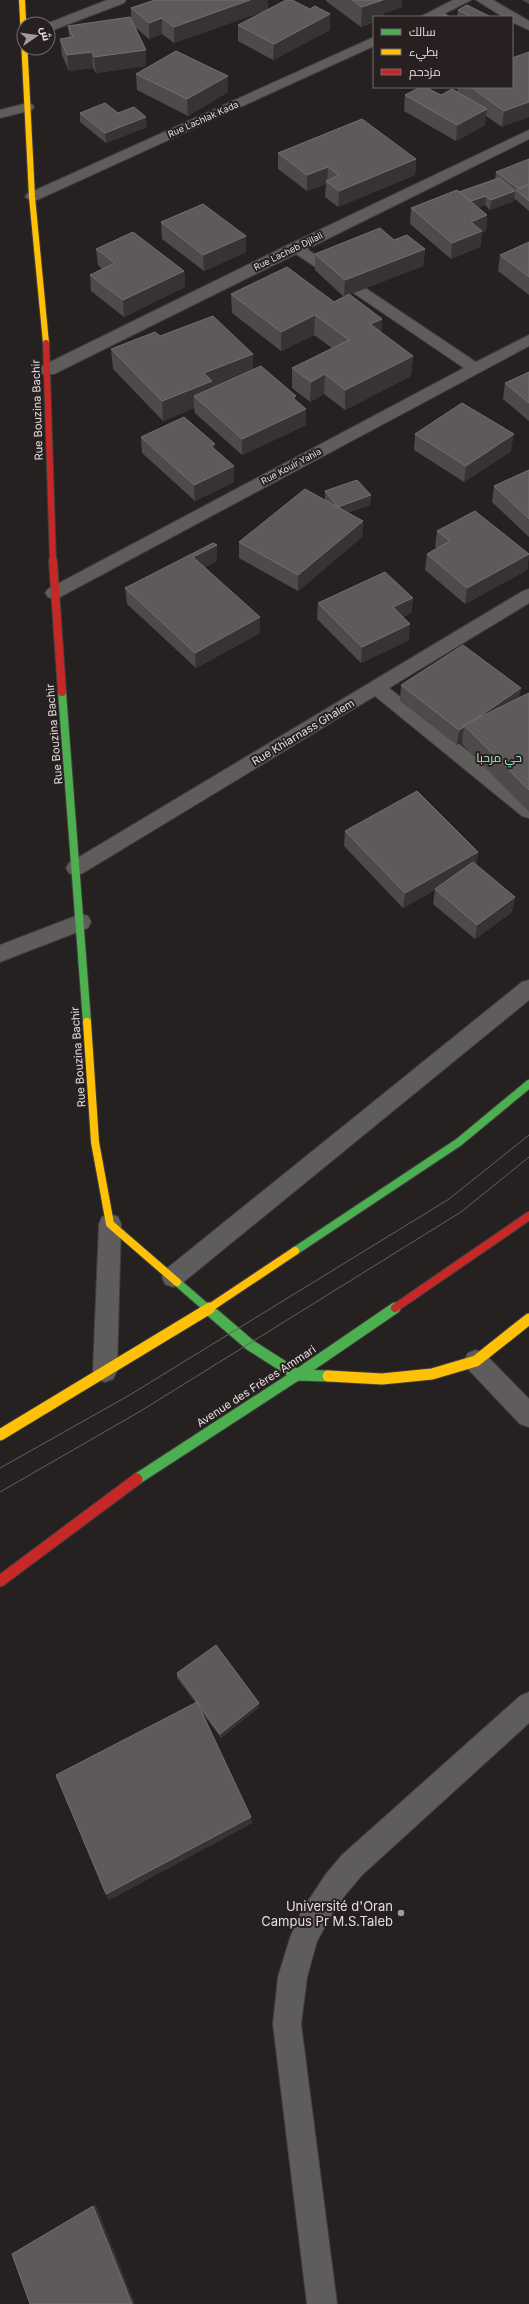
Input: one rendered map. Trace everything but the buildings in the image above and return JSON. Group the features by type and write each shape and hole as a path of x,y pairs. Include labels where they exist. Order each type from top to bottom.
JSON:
{"street":[{"name":"Rue Bouzina Bachir","path":"22,0 23,16"},
{"path":"56,25 119,0"},
{"path":"429,16 464,0"},
{"path":"483,0 511,16"},
{"path":"513,17 529,26"},
{"name":"Rue Lachlak Kada","path":"32,197 373,41"},
{"name":"Rue Bouzina Bachir","path":"25,56 32,197 48,370 54,593 81,922 95,1142 110,1224"},
{"path":"0,114 27,107"},
{"name":"Rue Lacheb Djilali","path":"48,370 295,247 529,134"},
{"path":"295,247 475,368"},
{"name":"Rue Kouir Yahia","path":"54,593 529,340"},
{"name":"Rue Khiarnass Ghalem","path":"76,868 529,595"},
{"path":"377,688 529,811"},
{"path":"0,954 81,922"},
{"path":"173,1276 529,988"},
{"path":"0,1436 208,1309 459,1142 529,1084"},
{"name":"Avenue des Frères Ammari","path":"0,1581 127,1485 297,1375 529,1216"},
{"path":"110,1224 173,1276 208,1309 250,1345 297,1375 382,1379 432,1374 476,1360 529,1319"},
{"path":"106,1371 110,1224"},
{"path":"476,1360 529,1416"},
{"path":"322,2304 287,2024 290,1986 298,1951 311,1918 330,1890 352,1865 529,1705"}],"tram line":[{"path":"0,1468 128,1396 449,1199 529,1135"},
{"path":"0,1492 139,1412 461,1212 529,1157"}],"traffic: fast":[{"path":"62,692 87,1022"},
{"path":"295,1251 459,1142 529,1084"},
{"path":"177,1282 250,1345 297,1375 328,1376"},
{"path":"137,1479 297,1375 395,1308"}],"traffic: slow":[{"path":"22,0 32,197 46,343"},
{"path":"87,1022 95,1142 110,1224 177,1282"},
{"path":"0,1435 208,1309 295,1251"},
{"path":"328,1376 382,1379 432,1374 476,1361 529,1319"}],"traffic: jam":[{"path":"46,343 54,593 62,692"},
{"path":"395,1308 529,1216"},
{"path":"0,1581 137,1479"}],"place":[{"name":"Université d'Oran Campus Pr M.S.Taleb","path":"401,1913"}],"district":[{"name":"حي مرحبا","path":"499,757"}]}
